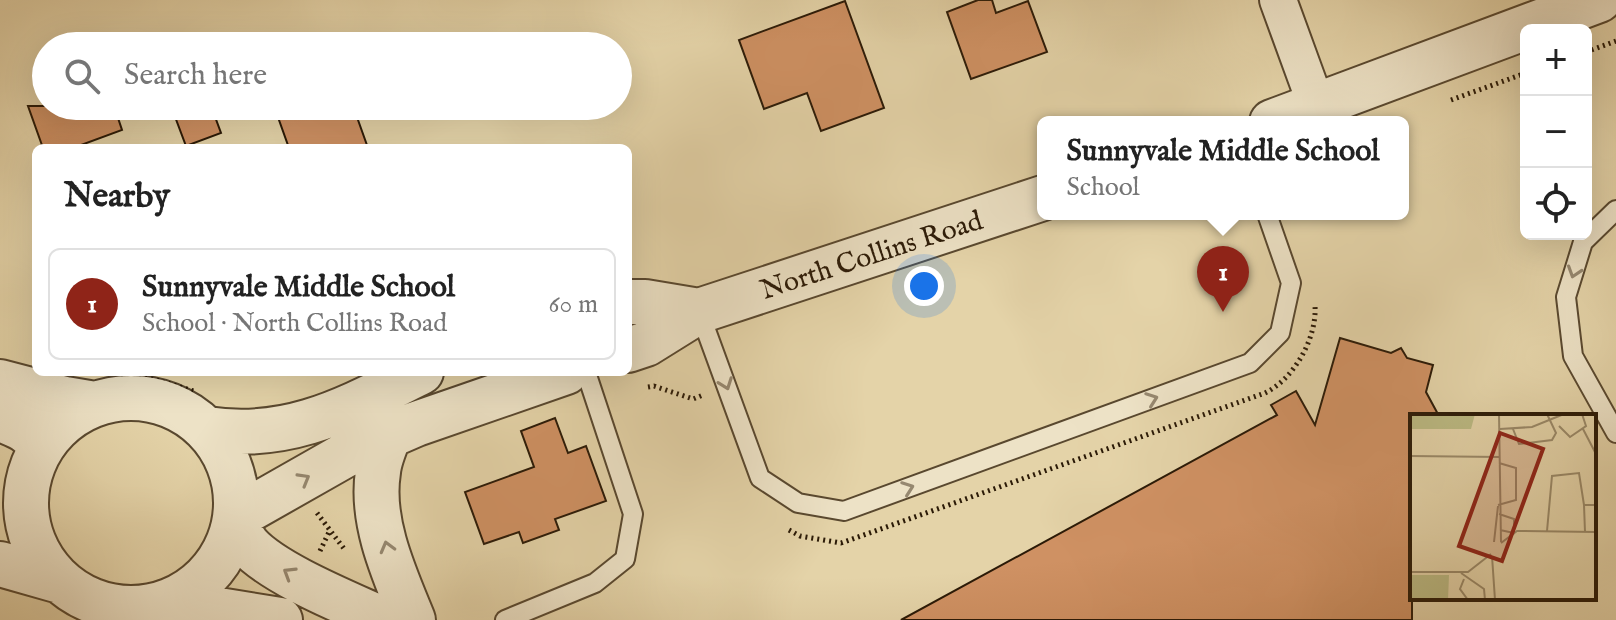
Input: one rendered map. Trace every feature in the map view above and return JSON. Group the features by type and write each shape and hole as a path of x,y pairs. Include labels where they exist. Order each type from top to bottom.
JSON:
{"street":[{"path":"1278,0 1317,107"},
{"path":"1290,116 1599,0"},
{"name":"North Collins Road","path":"632,349 646,344 699,311 1037,200"},
{"name":"North Collins Road","path":"632,302 699,311"},
{"path":"0,382 65,399 107,390 125,397 155,400 182,411 209,413 243,433 271,432 319,420 413,376"},
{"path":"235,521 347,454 389,436 580,386"},
{"path":"25,466 69,418 107,390"},
{"path":"152,607 183,596 208,576 227,548 235,521 235,484 209,413"},
{"path":"0,419 25,429 35,437 25,466 28,524 40,555 60,581"},
{"path":"389,436 377,473 377,501 385,545 413,620"},
{"path":"235,521 250,547 264,557 307,584 384,620"},
{"path":"0,564 60,581 88,599 119,608 200,607 280,620"}],"lane":[{"path":"1616,210 1583,242 1566,297 1573,356 1616,433"},
{"path":"699,311 760,478 798,503 844,511 1250,363 1280,333 1291,283 1269,220"},
{"path":"505,620 595,583 625,559 633,514 580,386"}],"path":[{"path":"1592,50 1616,41"},
{"path":"1444,102 1520,75"},
{"path":"107,390 153,379 209,413"},
{"path":"580,386 654,386 693,399 727,387"},
{"path":"315,511 330,530"}],"building":[{"path":"978,0 992,0 996,13 1028,1 1047,52 971,79 947,12"},
{"path":"845,1 884,108 821,131 807,93 764,109 739,40"},
{"path":"33,120 119,120 122,130 84,144 42,144"},
{"path":"176,120 216,120 221,133 185,144"},
{"path":"279,120 358,120 367,144 288,144"},
{"path":"1340,338 1391,353 1401,348 1407,358 1433,365 1426,392 1438,414 1410,414 1412,620 901,620 1277,415 1271,405 1296,391 1315,425"},
{"path":"555,418 568,453 586,446 606,501 555,519 559,530 523,543 519,532 484,544 465,492 534,467 521,431"}],"place":[{"name":"Sunnyvale Middle School","path":"1223,312"}]}
